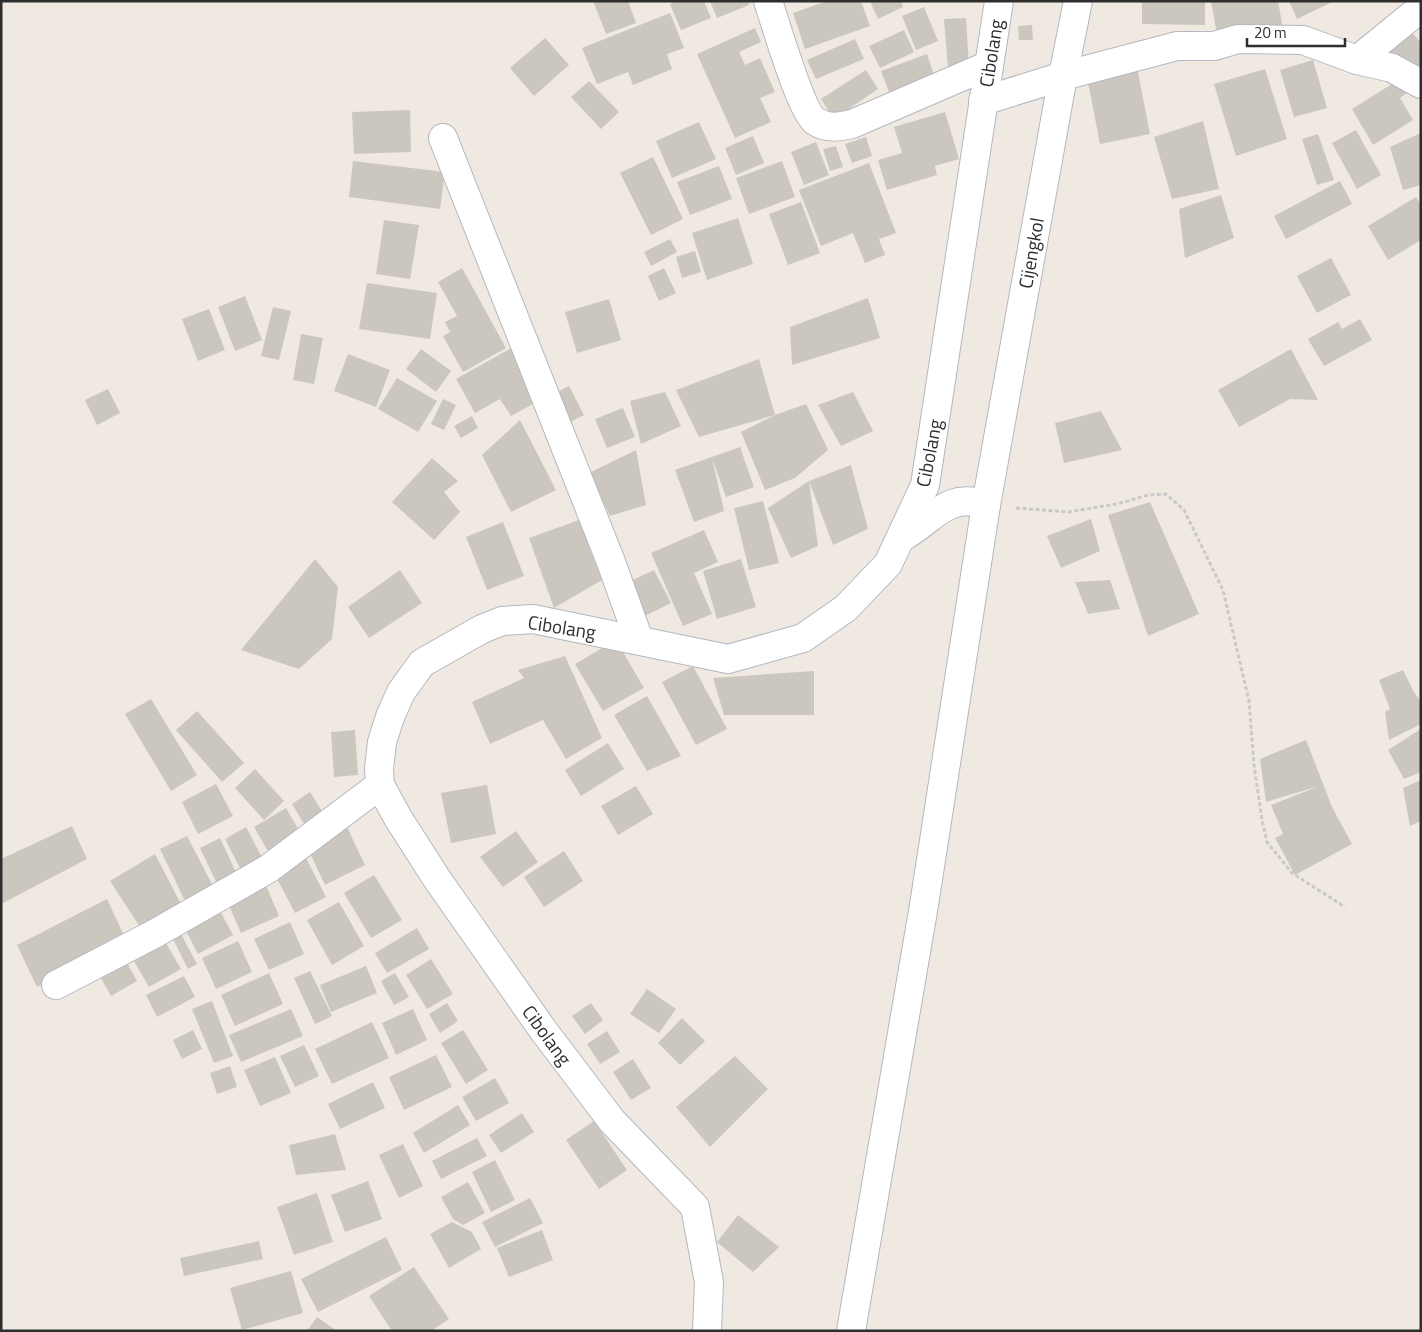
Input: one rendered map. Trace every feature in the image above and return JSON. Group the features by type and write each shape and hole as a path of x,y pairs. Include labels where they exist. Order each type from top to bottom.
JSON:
{"street":[{"path":"768,1 801,99 814,120 831,128 852,124 989,64"},
{"name":"Cibolang","path":"707,1331 709,1282 695,1207 612,1121 542,1030 437,879 398,818 380,785 379,769 382,742 401,692 422,663 482,629 502,621 533,620 728,659 803,638 846,608 888,564 926,485 999,1"},
{"name":"Cijengkol","path":"851,1331 924,905 986,506 1078,1"},
{"path":"1357,60 1421,8"},
{"path":"983,101 1063,76 1177,46 1214,46 1238,39 1304,40 1357,60 1392,68 1421,84"},
{"path":"443,138 611,562 639,640"},
{"path":"902,538 939,510 953,503 964,500 986,506"},
{"path":"56,985 154,934 268,869 380,785"}],"path":[{"path":"986,506 1068,512 1117,504 1148,494 1166,494 1184,510 1223,590 1249,701 1254,765 1267,842 1292,874 1345,907"}],"building":[{"path":"593,1 628,1 636,23 606,34"},
{"path":"677,1 704,1 711,18 681,30 670,4"},
{"path":"710,1 748,1 749,5 717,18"},
{"path":"827,1 861,1 870,26 805,49 793,13"},
{"path":"870,1 901,1 903,7 878,19"},
{"path":"1142,1 1205,1 1205,25 1142,24"},
{"path":"1211,1 1278,1 1283,28 1218,40"},
{"path":"1289,1 1334,1 1297,19"},
{"path":"924,7 938,41 916,50 902,16"},
{"path":"670,13 684,48 667,54 672,69 633,85 628,72 597,84 582,48"},
{"path":"966,18 969,68 948,69 944,19"},
{"path":"1032,25 1033,40 1019,40 1018,26"},
{"path":"755,28 761,42 739,52 745,65 760,58 775,92 760,98 771,122 735,138 697,54"},
{"path":"1409,29 1421,43 1421,82 1380,53"},
{"path":"904,30 914,52 880,68 869,46"},
{"path":"545,38 569,65 534,96 510,68"},
{"path":"855,39 864,59 816,79 807,60"},
{"path":"927,54 934,75 889,92 881,71"},
{"path":"1313,60 1327,108 1294,117 1280,70"},
{"path":"1137,67 1150,134 1100,144 1087,77"},
{"path":"1265,69 1287,139 1236,156 1214,84"},
{"path":"866,70 878,89 834,119 821,99"},
{"path":"1400,79 1408,92 1400,98 1413,120 1373,145 1352,109"},
{"path":"589,81 619,112 601,129 571,97"},
{"path":"410,110 411,152 354,154 352,112"},
{"path":"945,112 959,159 935,166 937,175 887,190 878,160 902,153 894,127"},
{"path":"1203,121 1219,189 1172,199 1154,137"},
{"path":"699,122 716,159 672,178 656,141"},
{"path":"1356,130 1381,175 1357,189 1332,143"},
{"path":"1421,133 1421,185 1403,190 1390,147"},
{"path":"1318,134 1334,180 1317,185 1302,139"},
{"path":"753,136 764,163 736,175 725,148"},
{"path":"866,137 872,156 852,163 845,144"},
{"path":"816,142 829,175 804,185 791,152"},
{"path":"836,146 843,167 830,171 823,149"},
{"path":"653,157 683,219 651,235 620,173"},
{"path":"353,161 445,172 440,209 349,197"},
{"path":"782,161 795,197 749,214 736,178"},
{"path":"869,163 896,233 879,239 885,255 865,263 853,233 821,246 799,190"},
{"path":"719,166 732,199 690,215 677,182"},
{"path":"1340,181 1352,204 1286,239 1274,216"},
{"path":"1221,195 1234,238 1185,258 1179,209"},
{"path":"1416,197 1421,205 1421,240 1388,260 1368,226"},
{"path":"801,202 820,253 788,265 769,214"},
{"path":"738,218 753,264 707,280 692,233"},
{"path":"384,220 419,225 410,279 376,274"},
{"path":"670,239 677,252 651,266 644,252"},
{"path":"695,251 701,272 682,278 676,257"},
{"path":"1331,258 1351,295 1317,313 1297,276"},
{"path":"462,268 506,348 463,372 443,336 450,332 445,322 457,316 438,282"},
{"path":"664,268 676,293 659,301 648,276"},
{"path":"367,283 437,293 430,339 359,329"},
{"path":"245,296 262,340 235,351 218,307"},
{"path":"868,298 880,338 792,365 790,327"},
{"path":"609,299 621,340 577,353 565,312"},
{"path":"273,307 291,311 279,360 261,356"},
{"path":"209,309 225,350 198,361 182,319"},
{"path":"1360,319 1372,340 1324,366 1308,339 1338,322 1342,329"},
{"path":"301,334 323,338 314,384 293,380"},
{"path":"515,346 544,398 511,416 500,399 475,413 456,379"},
{"path":"421,349 451,371 436,392 406,369"},
{"path":"1291,349 1318,400 1290,399 1239,427 1218,390"},
{"path":"348,354 390,370 376,407 334,391"},
{"path":"759,359 775,415 699,437 676,390"},
{"path":"397,378 437,401 418,432 378,409"},
{"path":"569,386 584,415 562,426 547,397"},
{"path":"108,389 120,413 97,425 85,400"},
{"path":"665,392 681,426 641,444 630,401"},
{"path":"853,392 873,431 841,446 818,405"},
{"path":"443,399 456,405 444,430 431,424"},
{"path":"806,404 828,450 795,478 765,490 741,432 775,415"},
{"path":"623,408 635,437 607,448 595,419"},
{"path":"1101,411 1122,450 1064,463 1055,423"},
{"path":"472,416 478,428 461,438 454,426"},
{"path":"520,420 556,490 511,512 482,455"},
{"path":"740,447 754,487 726,497 712,458 724,511 694,522 675,470"},
{"path":"636,450 646,505 610,516 589,473"},
{"path":"432,458 458,481 444,492 460,512 434,540 392,502"},
{"path":"851,465 868,529 833,545 809,481"},
{"path":"809,481 818,546 791,558 768,508"},
{"path":"763,501 779,563 749,570 734,508"},
{"path":"1150,502 1199,614 1148,636 1108,515"},
{"path":"1091,519 1100,551 1061,568 1047,536"},
{"path":"579,520 602,580 554,608 529,538"},
{"path":"503,522 524,576 487,590 466,537"},
{"path":"704,530 718,562 694,573 712,614 683,626 651,553"},
{"path":"315,559 338,587 332,639 299,669 241,650"},
{"path":"741,559 756,607 717,619 703,571"},
{"path":"400,570 422,603 369,638 348,607"},
{"path":"654,570 671,603 639,619 622,585"},
{"path":"1110,580 1120,609 1088,614 1075,582"},
{"path":"616,640 644,688 603,711 575,664"},
{"path":"565,656 602,738 566,759 543,720 490,744 472,702 524,678 518,670"},
{"path":"693,666 727,729 696,745 662,682"},
{"path":"1403,670 1421,702 1421,724 1389,740 1385,712 1390,709 1379,680"},
{"path":"814,671 814,715 724,715 713,678"},
{"path":"647,696 681,756 647,771 614,715"},
{"path":"151,699 197,775 171,791 125,714"},
{"path":"197,711 244,763 222,782 176,730"},
{"path":"1421,729 1421,772 1404,779 1388,750"},
{"path":"355,730 358,775 334,777 331,732"},
{"path":"1306,740 1332,807 1352,844 1295,875 1275,838 1283,834 1271,805 1319,786 1266,802 1260,759"},
{"path":"608,743 624,769 581,796 565,770"},
{"path":"255,769 284,801 264,820 235,788"},
{"path":"1421,780 1421,821 1410,826 1403,788"},
{"path":"216,784 233,816 198,834 182,802"},
{"path":"487,785 496,834 451,843 441,793"},
{"path":"636,786 653,814 618,835 601,806"},
{"path":"310,792 325,816 306,827 292,804"},
{"path":"286,808 304,839 272,858 254,827"},
{"path":"72,826 87,859 1,904 1,859"},
{"path":"246,827 266,865 244,876 225,839"},
{"path":"347,827 365,865 325,885 307,847"},
{"path":"516,831 538,862 503,887 480,857"},
{"path":"187,836 215,890 184,899 160,849"},
{"path":"220,838 240,881 220,890 200,848"},
{"path":"564,851 583,881 544,907 524,877"},
{"path":"155,854 183,908 142,930 110,881"},
{"path":"306,858 326,897 295,913 275,875"},
{"path":"374,875 402,920 371,938 344,893"},
{"path":"265,883 279,916 241,933 227,901"},
{"path":"107,899 127,942 37,987 17,945"},
{"path":"339,902 364,946 332,965 307,920"},
{"path":"217,905 233,935 198,954 182,923"},
{"path":"290,922 304,954 269,970 254,939"},
{"path":"417,928 429,949 387,973 375,953"},
{"path":"180,932 197,964 188,969 172,937"},
{"path":"163,938 181,969 149,987 131,956"},
{"path":"238,941 252,972 216,989 202,958"},
{"path":"125,959 137,981 111,996 98,973"},
{"path":"431,959 453,994 427,1009 406,975"},
{"path":"366,966 377,993 331,1012 320,985"},
{"path":"310,971 332,1016 315,1024 294,978"},
{"path":"269,973 283,1004 235,1026 221,995"},
{"path":"395,973 409,997 394,1005 381,981"},
{"path":"184,976 195,997 157,1017 146,995"},
{"path":"647,989 676,1009 659,1033 630,1014"},
{"path":"212,1001 233,1056 214,1063 192,1009"},
{"path":"447,1003 458,1021 440,1033 429,1014"},
{"path":"591,1003 603,1020 585,1034 572,1016"},
{"path":"291,1009 303,1036 241,1062 229,1035"},
{"path":"413,1009 427,1040 396,1055 382,1023"},
{"path":"682,1018 705,1041 680,1065 658,1043"},
{"path":"372,1022 389,1058 332,1084 315,1049"},
{"path":"193,1030 202,1049 182,1059 173,1040"},
{"path":"463,1030 488,1070 466,1084 441,1043"},
{"path":"607,1031 620,1052 600,1064 587,1044"},
{"path":"304,1045 319,1076 295,1087 280,1056"},
{"path":"436,1055 452,1087 404,1110 389,1077"},
{"path":"735,1056 768,1089 710,1147 676,1107"},
{"path":"275,1057 291,1093 260,1106 244,1070"},
{"path":"633,1059 651,1088 631,1100 613,1072"},
{"path":"230,1066 237,1087 217,1094 210,1073"},
{"path":"495,1078 509,1103 476,1121 462,1097"},
{"path":"373,1082 385,1108 340,1129 328,1104"},
{"path":"458,1105 470,1125 424,1153 413,1133"},
{"path":"522,1113 534,1132 501,1153 489,1135"},
{"path":"594,1121 627,1170 599,1189 566,1140"},
{"path":"335,1134 346,1170 296,1175 289,1145"},
{"path":"477,1138 487,1156 441,1179 432,1161"},
{"path":"403,1144 423,1186 399,1198 379,1155"},
{"path":"495,1160 515,1200 491,1212 472,1172"},
{"path":"368,1181 382,1219 345,1232 331,1195"},
{"path":"468,1182 485,1213 463,1225 453,1219 441,1197"},
{"path":"317,1193 333,1242 294,1255 277,1207"},
{"path":"530,1198 543,1223 495,1247 482,1222"},
{"path":"738,1215 779,1247 753,1272 717,1242"},
{"path":"452,1222 472,1232 481,1249 449,1268 430,1234"},
{"path":"542,1230 553,1260 509,1277 497,1248"},
{"path":"386,1237 402,1270 318,1312 301,1279"},
{"path":"259,1241 263,1259 184,1276 180,1258"},
{"path":"414,1267 449,1319 431,1331 392,1331 369,1296"},
{"path":"291,1271 303,1313 242,1330 230,1288"},
{"path":"317,1317 337,1331 307,1331"}]}
